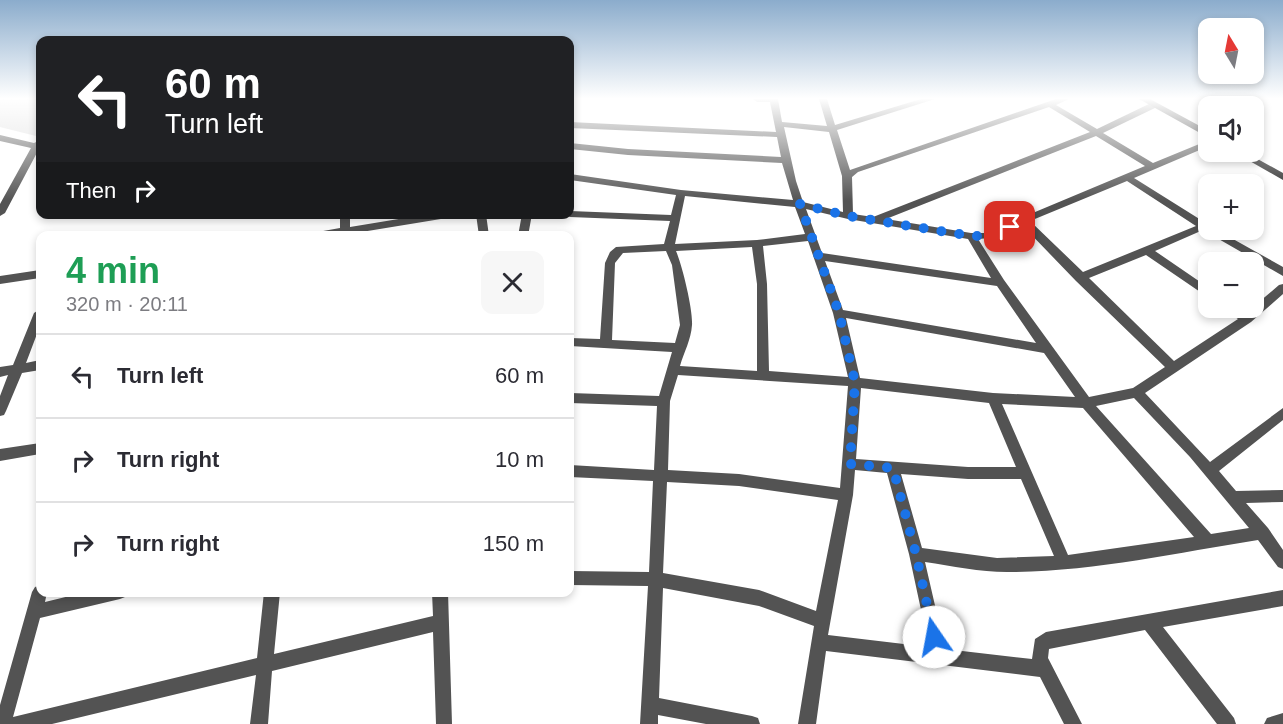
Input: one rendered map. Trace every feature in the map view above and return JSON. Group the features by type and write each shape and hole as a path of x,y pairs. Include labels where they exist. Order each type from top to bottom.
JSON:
{"main road":[{"path":"1257,162 1283,177"}],"street":[{"path":"781,133 786,160 800,204 839,313 855,382 846,495 822,621 807,724"},
{"path":"831,133 847,176 848,216"},
{"path":"847,176 862,167 963,133"},
{"path":"877,219 1096,133 1151,166"},
{"path":"0,138 36,145"},
{"path":"574,146 639,153 786,160"},
{"path":"574,178 681,193 800,204 848,216 971,236 986,236 1198,147"},
{"path":"0,213 4,194 36,148"},
{"path":"1127,177 1198,222"},
{"path":"649,724 664,401 686,325 677,265 669,248 681,193"},
{"path":"574,214 675,219"},
{"path":"345,219 345,231 421,219"},
{"path":"1024,221 1173,369"},
{"path":"1080,278 1198,232"},
{"path":"971,236 1000,283 1086,404 1207,541"},
{"path":"606,343 610,263 620,250 757,243 811,237"},
{"path":"1228,240 1283,272"},
{"path":"757,243 762,285 763,377"},
{"path":"1148,252 1198,286"},
{"path":"818,256 1000,283"},
{"path":"0,280 36,275"},
{"path":"674,370 855,382 993,398 1086,404 1136,392 1247,319 1283,288"},
{"path":"839,313 1047,349"},
{"path":"0,411 20,368 36,324"},
{"path":"574,342 681,348"},
{"path":"0,372 36,366"},
{"path":"1136,392 1211,469 1263,533 1283,562"},
{"path":"993,398 1023,473 1064,562"},
{"path":"574,399 664,401"},
{"path":"1211,469 1283,413"},
{"path":"0,455 36,450"},
{"path":"850,464 1023,473"},
{"path":"893,468 916,554 939,658"},
{"path":"574,471 739,480 846,495"},
{"path":"1235,497 1283,496"},
{"path":"916,554 1006,565 1064,562 1144,553 1263,533"},
{"path":"574,578 655,579 759,598 822,621"},
{"path":"3,724 38,597"},
{"path":"34,612 98,597"},
{"path":"259,724 271,597"},
{"path":"440,597 444,724"},
{"path":"1073,724 1044,669 1039,652 1046,640 1283,598"},
{"path":"17,724 442,622"},
{"path":"1149,622 1227,724"},
{"path":"820,642 1044,669"},
{"path":"649,705 752,724"},
{"path":"1273,724 1283,721"}],"route":[{"path":"934,637 916,554 893,468 850,464 855,382 839,313 800,204 848,216 971,236 986,236 1010,227"}]}
